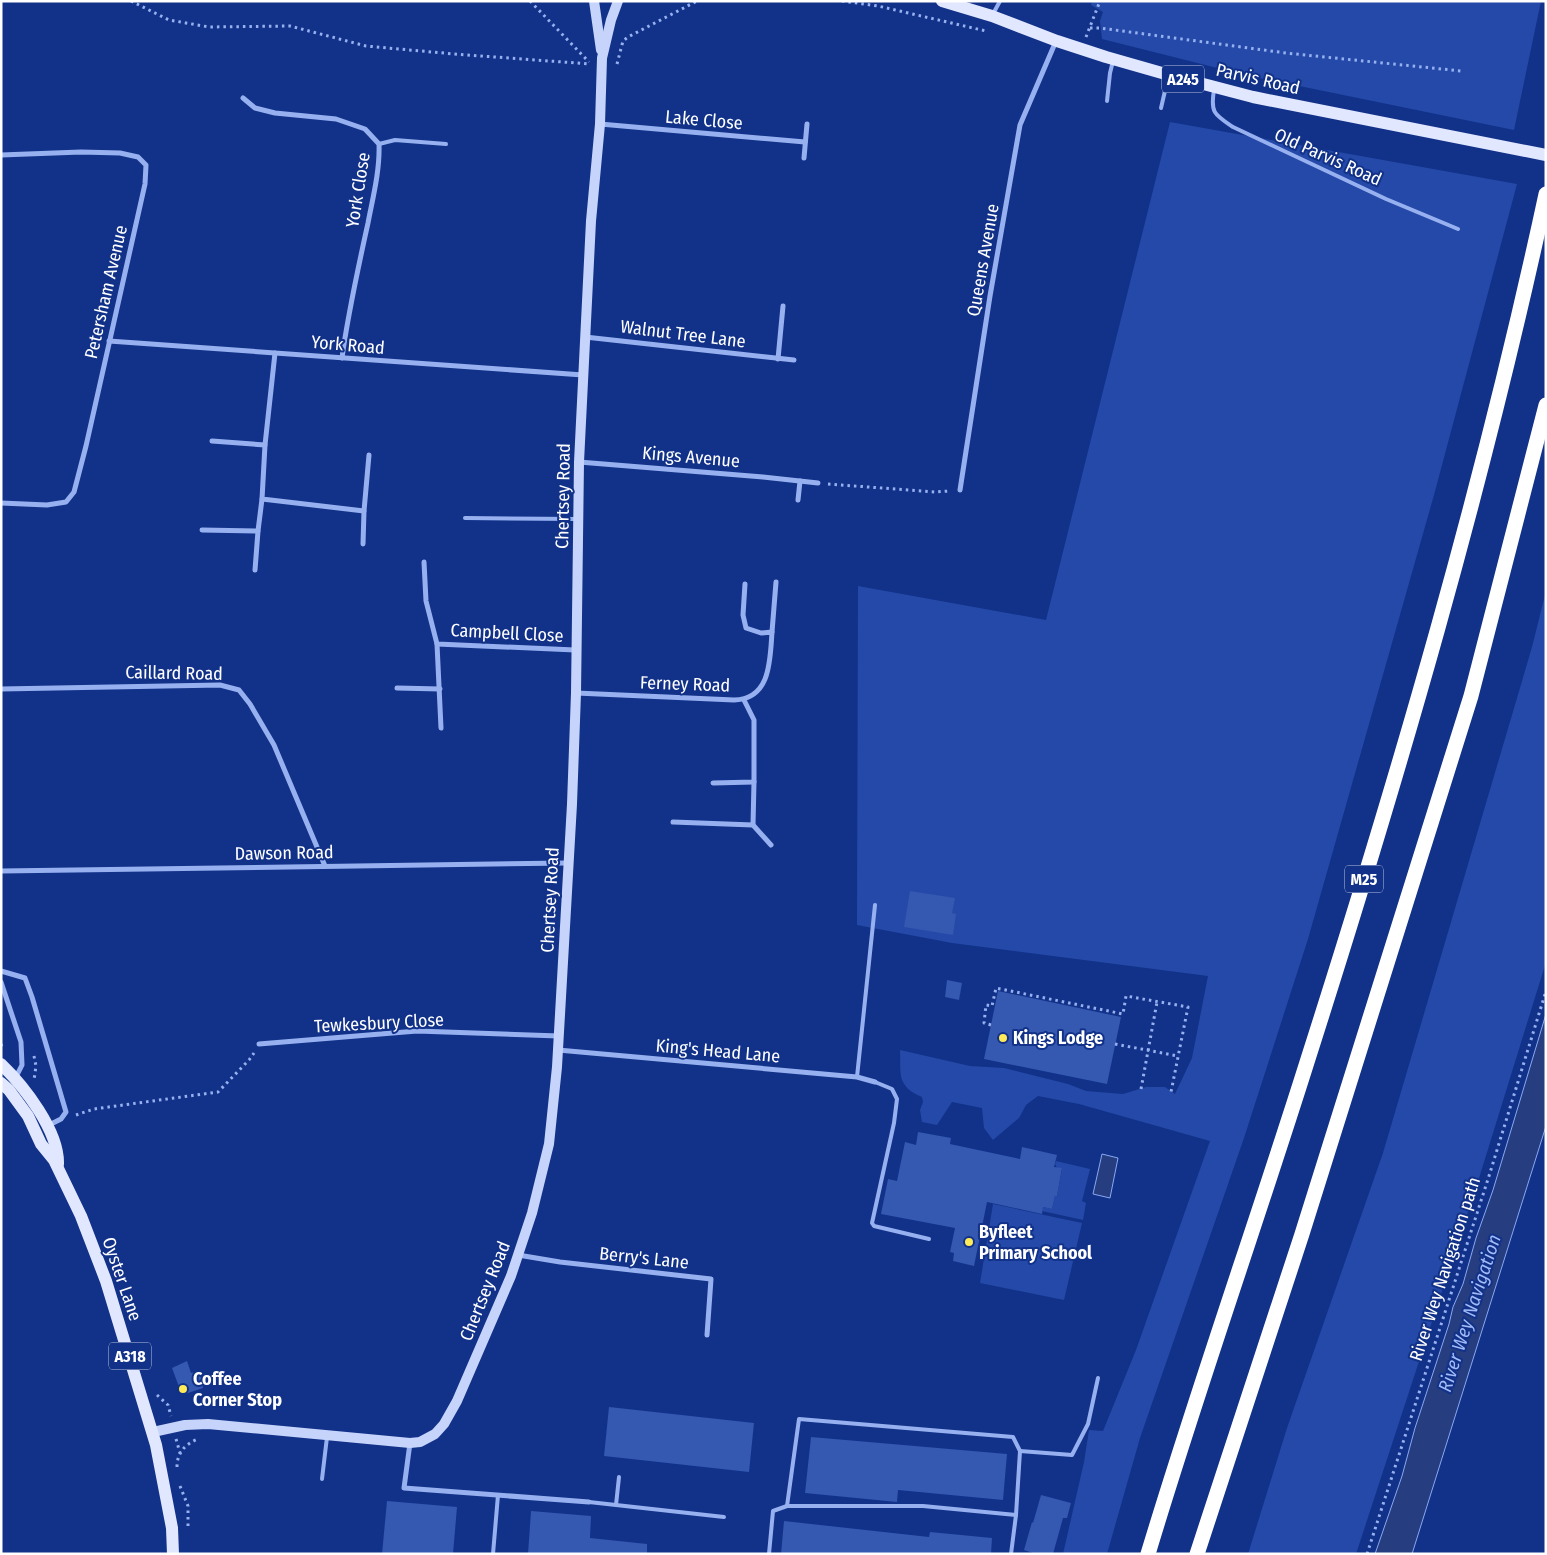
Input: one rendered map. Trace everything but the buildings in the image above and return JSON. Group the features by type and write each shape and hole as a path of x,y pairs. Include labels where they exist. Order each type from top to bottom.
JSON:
{"highway":[{"name":"M25","path":"1148,1554 1181,1443 1311,1050 1410,732 1438,634 1494,416 1529,275 1546,194"},
{"name":"M25","path":"1197,1554 1302,1234 1471,696 1546,405"}],"main road":[{"name":"Parvis Road","path":"942,1 992,16 1082,49 1215,88 1546,156"},
{"name":"A318","path":"1,1064 16,1078"},
{"name":"Oyster Lane","path":"16,1078 40,1112 58,1167 106,1281 153,1432 162,1469 172,1528 173,1554"},
{"name":"Oyster Lane","path":"1,1083 9,1090 24,1110 45,1128"}],"street":[{"name":"Chertsey Road","path":"153,1432 185,1425 208,1424 410,1443 420,1442 435,1434 444,1424 458,1401 511,1276 539,1187 549,1144 558,1050 572,804 576,693 575,650 579,462 591,221 600,124 602,58 594,1"},
{"name":"Chertsey Road","path":"602,58 611,20 618,1"},
{"name":"Queens Avenue","path":"960,490 990,296 1020,124 1057,41"},
{"name":"York Close","path":"243,98 255,108 275,113 336,119 365,129 379,144 380,157 375,187 342,358"},
{"name":"Lake Close","path":"600,124 805,142"},
{"path":"804,158 807,124"},
{"name":"Petersham Avenue","path":"1,155 81,152 120,153 138,157 146,165 145,184 74,492 66,502 47,505 1,502"},
{"path":"778,359 783,306"},
{"name":"Walnut Tree Lane","path":"586,336 794,360"},
{"name":"York Road","path":"109,342 584,376"},
{"path":"255,570 265,445 276,353"},
{"path":"212,440 265,445"},
{"path":"363,544 369,455"},
{"name":"Kings Avenue","path":"579,462 818,483"},
{"path":"798,500 800,481"},
{"path":"262,499 364,511"},
{"path":"202,530 258,531"},
{"name":"Campbell Close","path":"424,562 426,601 437,644 441,728"},
{"name":"Ferney Road","path":"576,693 744,700 755,695 769,668 776,582"},
{"path":"745,584 743,616 746,628 761,633 772,632"},
{"name":"Campbell Close","path":"437,644 575,650"},
{"name":"Caillard Road","path":"1,689 220,684 239,690 250,704 274,745 325,866"},
{"path":"397,688 440,689"},
{"path":"744,700 754,720 753,825"},
{"path":"713,783 754,782"},
{"path":"673,822 753,825 771,844"},
{"name":"Dawson Road","path":"1,871 568,863"},
{"path":"1,971 25,978 66,1112 61,1119 45,1128"},
{"path":"1,982 21,1042 22,1065 16,1078"},
{"name":"Tewkesbury Close","path":"259,1044 417,1031 559,1036"},
{"name":"King's Head Lane","path":"558,1050 857,1077 875,1082"},
{"name":"Berry's Lane","path":"518,1255 560,1262 711,1279 707,1335"},
{"path":"410,1443 404,1488 588,1502"}],"lane":[{"path":"992,16 1000,1"},
{"path":"1108,101 1110,73 1114,59"},
{"path":"1161,108 1169,76"},
{"name":"Old Parvis Road","path":"1215,88 1212,103 1213,110 1216,116 1233,127 1262,142 1458,229"},
{"path":"379,144 395,140 446,144"},
{"path":"465,518 579,519"},
{"path":"857,1077 875,905"},
{"path":"875,1082 892,1089 896,1099 894,1123 872,1223 874,1226 929,1239"},
{"path":"1020,1451 1072,1455 1088,1424 1098,1378"},
{"path":"787,1506 799,1419 1013,1437 1020,1451 1016,1515 1011,1554"},
{"path":"322,1479 327,1436"},
{"path":"616,1505 619,1477"},
{"path":"493,1554 498,1495"},
{"path":"588,1502 724,1517"},
{"path":"769,1554 773,1511 787,1506 923,1506 1016,1515"}],"path":[{"path":"131,1 169,20 209,27 290,26 366,46 590,64 530,1"},
{"path":"616,67 623,41 697,1"},
{"path":"842,1 878,6 992,33"},
{"path":"1082,49 1100,1"},
{"path":"1090,28 1461,71"},
{"path":"818,483 935,492 960,490"},
{"path":"991,1025 984,1023 986,1005 992,1006 996,988 1123,1014 1126,996 1188,1008 1172,1092"},
{"name":"River Wey Navigation path","path":"1367,1554 1489,1176 1546,991"},
{"path":"1141,1089 1158,1002"},
{"path":"45,1128 94,1109 218,1092 249,1060 259,1044"},
{"path":"1115,1044 1178,1056"},
{"path":"32,1048 36,1066 34,1080 37,1088"}],"shaded area":[{"path":"1092,1 1541,1 1514,130 1245,75 1102,39 1100,21 1103,12 1091,5"},
{"path":"1170,122 1517,184 1434,495 1308,939 1244,1138 1140,1438 1107,1554 1063,1554 1084,1462 1089,1430 1103,1431 1136,1350 1210,1141 1079,1104 1038,1096 1026,1105 1019,1118 993,1140 984,1128 982,1108 952,1102 937,1125 922,1122 920,1110 923,1102 922,1097 904,1084 901,1073 900,1050 970,1066 1004,1068 1068,1084 1086,1091 1123,1094 1146,1087 1165,1087 1175,1094 1192,1058 1208,976 952,943 857,925 858,586 1046,620"},
{"path":"1546,591 1546,962 1480,1175 1356,1554 1248,1554 1287,1428 1383,1153 1532,647"},
{"path":"1056,1161 1090,1169 1082,1201 1086,1203 1083,1220 1042,1211 1043,1207 1052,1209 1055,1196 1057,1196 1062,1169 1057,1168"},
{"path":"993,1204 1082,1223 1064,1300 980,1283"}],"water":[{"name":"River Wey Navigation","path":"1546,1014 1546,1126 1412,1554 1375,1554 1402,1476 1453,1307 1463,1284 1476,1238 1493,1190"},
{"path":"1102,1154 1118,1158 1110,1198 1093,1194"}],"place":[{"name":"Kings Lodge","path":"1003,1038"},
{"name":"Byfleet Primary School","path":"969,1242"},
{"name":"Coffee Corner Stop","path":"183,1389"}]}
